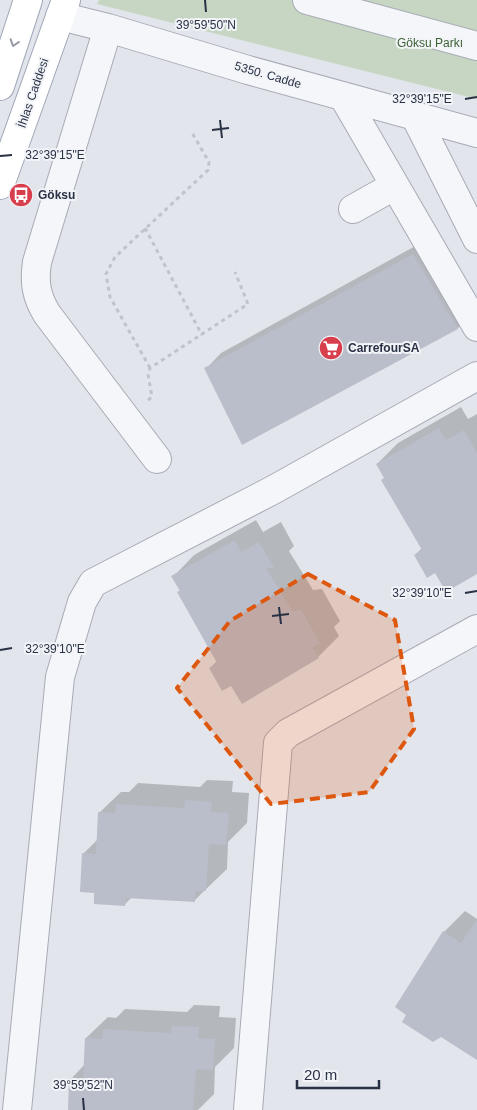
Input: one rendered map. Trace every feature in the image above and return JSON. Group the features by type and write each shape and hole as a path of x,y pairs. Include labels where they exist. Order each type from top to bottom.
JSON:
{"main road":[{"path":"0,86 28,0"},
{"name":"İhlas Caddesi","path":"0,186 63,8"}],"street":[{"path":"307,0 477,46"},
{"name":"5350. Cadde","path":"63,8 108,28 477,133"},
{"path":"108,28 37,262 35,276 36,293 47,314 157,459"},
{"path":"343,96 477,327"},
{"path":"415,116 477,239"},
{"path":"353,209 394,186"},
{"path":"17,1110 60,678 82,602 93,583 273,490 477,376"},
{"path":"248,1110 278,743 288,733 477,630"}],"path":[{"path":"150,368 110,297 106,274 115,257 208,170 209,162 192,131"},
{"path":"145,228 202,335"},
{"path":"124,416 152,398 148,374 150,368 248,304 235,272"}],"highlighted area":[{"path":"308,574 395,620 414,729 369,792 271,804 177,688 230,621"}],"green space":[{"name":"Göksu Parkı","path":"99,0 477,0 477,99 97,4"}],"building":[{"name":"CarrefourSA","path":"413,254 458,329 242,445 204,368"},
{"path":"439,428 446,440 464,430 477,453 477,574 446,592 435,573 427,578 414,555 422,550 381,480 384,478 376,464"},
{"path":"235,540 241,552 259,542 274,568 266,568 292,611 301,610 320,643 312,647 319,658 242,704 231,686 222,691 209,668 217,663 177,592 180,591 171,576"},
{"path":"185,800 212,802 211,812 229,813 226,845 209,844 206,891 195,891 195,902 126,898 125,906 94,904 94,893 80,892 82,853 96,854 98,812 115,813 116,804 184,808"},
{"path":"477,919 477,1060 441,1037 433,1042 402,1022 406,1015 395,1007 443,931 461,943"},
{"path":"172,1026 199,1027 198,1038 215,1039 213,1070 196,1069 193,1110 68,1110 69,1078 83,1079 85,1038 102,1039 103,1029 171,1033"}],"place":[{"name":"Göksu","path":"21,195"},
{"name":"CarrefourSA","path":"331,348"}]}
